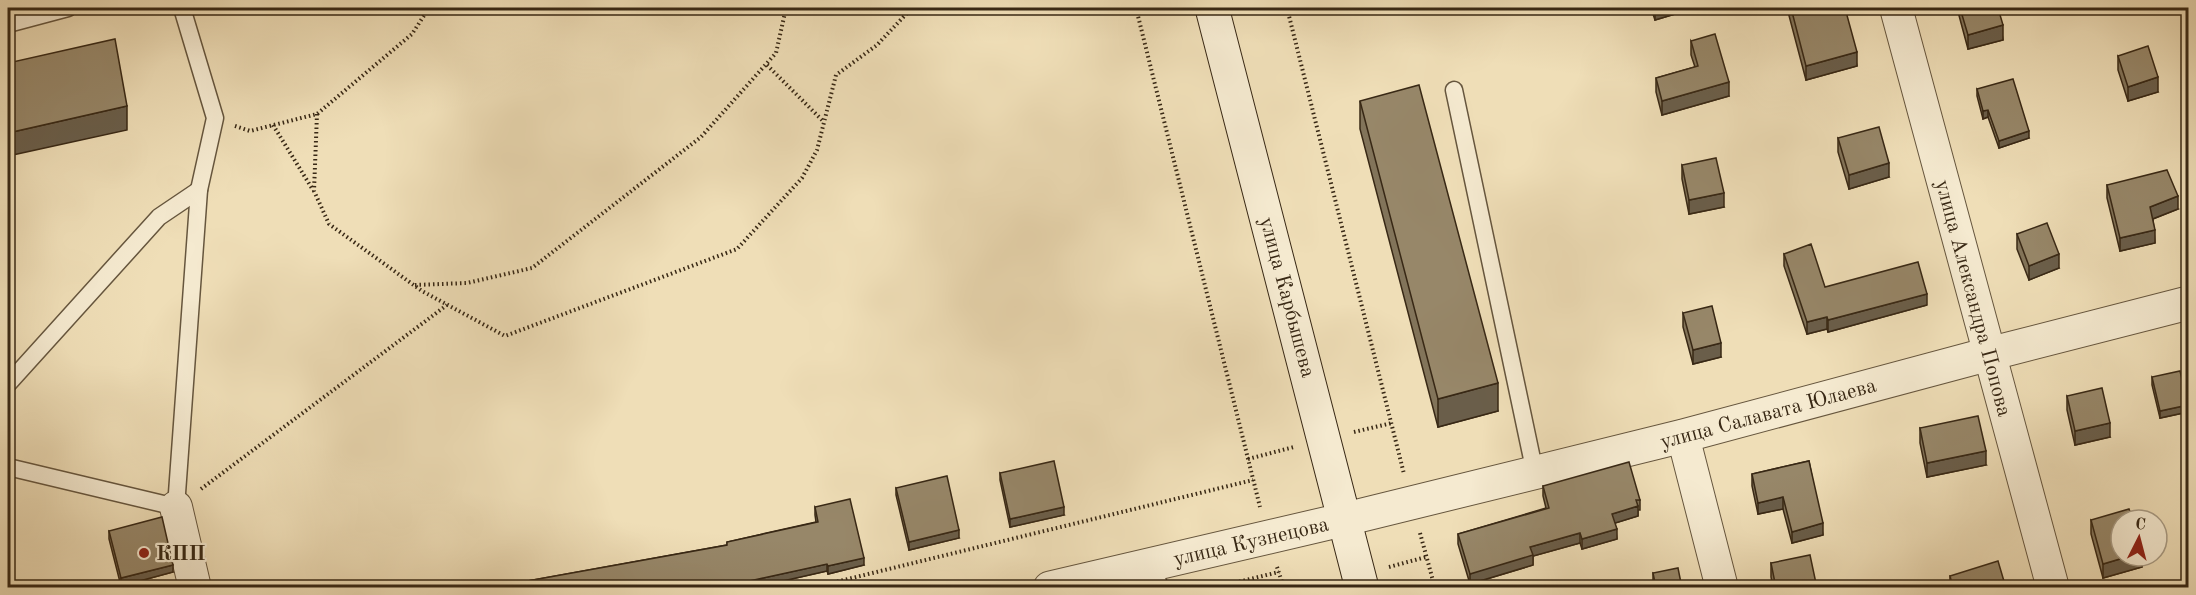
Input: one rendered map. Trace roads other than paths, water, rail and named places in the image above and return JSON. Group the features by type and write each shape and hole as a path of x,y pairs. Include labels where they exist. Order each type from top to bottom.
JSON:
{"street":[{"name":"улица Карбышева","path":"1212,8 1362,588"},
{"name":"улица Александра Попова","path":"1896,8 2053,588"},
{"name":"улица Салавата Юлаева","path":"1346,519 1683,436 2188,303"},
{"path":"1683,436 1722,588"},
{"path":"176,507 195,588"},
{"name":"улица Кузнецова","path":"1050,588 1156,576 1268,537 1346,519"}],"lane":[{"path":"8,24 68,8"},
{"path":"8,467 176,507 199,190 215,118 182,8"},
{"path":"1454,90 1534,473"},
{"path":"8,384 159,217 199,190"}],"place":[{"name":"КПП","path":"144,553"}]}
